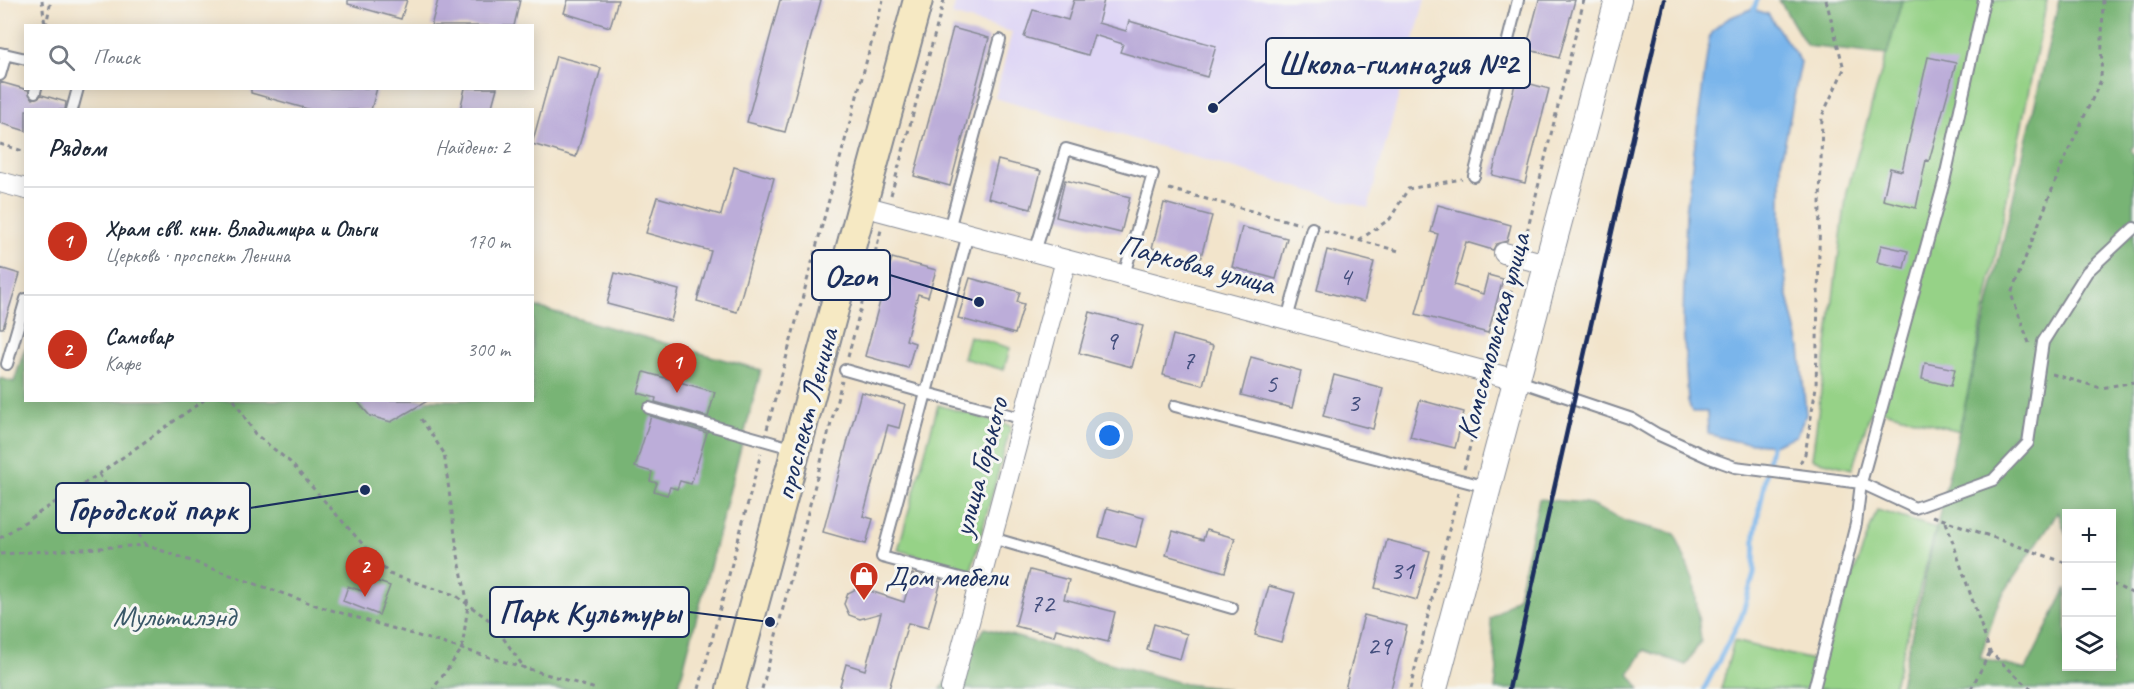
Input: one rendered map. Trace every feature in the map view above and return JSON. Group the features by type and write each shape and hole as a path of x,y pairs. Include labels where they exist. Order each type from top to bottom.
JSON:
{"main road":[{"name":"проспект Ленина","path":"731,689 796,449 875,209 918,0"}],"street":[{"name":"Комсомольская улица","path":"1434,689 1618,0"},
{"path":"0,183 24,189"},
{"name":"Парковая улица","path":"875,209 1515,380"},
{"path":"1512,255 1546,264"},
{"name":"улица Горького","path":"951,689 1066,260"}],"lane":[{"path":"1474,176 1518,0"},
{"path":"1814,689 1856,524 1861,483 1944,182 1984,0"},
{"path":"949,229 1000,40"},
{"path":"0,75 3,53 24,58"},
{"path":"73,108 77,90"},
{"path":"1035,252 1066,149 1153,174 1124,275"},
{"path":"1287,319 1312,228"},
{"path":"1515,380 1632,419 1657,434 1710,459 1754,471 1861,483 1915,508 1994,480 2028,443 2043,342 2087,272 2134,228"},
{"path":"968,234 882,557 979,583"},
{"path":"7,364 24,306"},
{"path":"845,370 1024,419"},
{"path":"1175,406 1487,487"},
{"path":"649,408 796,449"},
{"path":"992,538 1232,608"}],"path":[{"path":"42,0 45,24"},
{"path":"45,24 51,0"},
{"path":"699,689 883,0"},
{"path":"762,689 845,370 875,209 944,0"},
{"path":"1410,689 1461,480 1490,373 1512,255 1584,0"},
{"path":"1794,475 1805,454 1816,387 1822,116 1844,69 1826,0"},
{"path":"2103,0 2101,80 2061,167 2011,294 2039,370 2101,388 2134,382"},
{"path":"0,144 24,151"},
{"path":"1359,240 1390,219 1408,189 1474,176"},
{"path":"1169,189 1399,250"},
{"path":"0,538 99,474 201,402"},
{"path":"235,402 255,434 290,462 389,574 455,596 468,605 492,622 525,669"},
{"path":"421,419 444,453 457,550 468,605 462,649 433,689"},
{"path":"99,474 146,545"},
{"path":"1915,508 1946,522 2062,561"},
{"path":"1946,522 1990,652 2031,689"},
{"path":"0,554 146,545 318,606 596,689"},
{"path":"2116,586 2134,594"},
{"path":"1971,689 1990,652"}],"shaded area":[{"path":"956,0 1425,0 1368,208 995,98 1012,32 952,15"}],"green space":[{"path":"1779,0 1902,0 1887,55 1807,46"},
{"path":"1902,0 2047,0 1960,431 1872,408 1852,469 1812,459 1847,191"},
{"path":"2059,0 2134,0 2134,145 2131,150 2134,156 2134,689 1899,689"},
{"name":"Мультилэнд","path":"534,306 761,370 678,689 0,689 0,378 14,382 24,351 24,402 534,402"},
{"path":"969,336 1010,348 1004,370 963,358"},
{"path":"938,405 1011,426 971,571 898,550"},
{"path":"1539,499 1586,503 1627,522 1675,534 1694,582 1701,641 1686,665 1644,650 1629,674 1640,689 1495,689 1497,669 1490,619 1518,597"},
{"path":"1877,510 1936,528 1893,689 1721,689 1734,641 1821,662"},
{"path":"985,628 1185,684 1229,689 941,689"}],"water":[{"path":"1752,9 1768,14 1801,62 1781,162 1781,237 1787,292 1800,347 1806,415 1796,436 1773,445 1734,441 1708,434 1707,412 1692,412 1688,402 1683,322 1686,211 1709,39 1721,23"}],"building":[{"path":"348,0 407,0 401,19 348,4"},
{"path":"438,0 520,0 514,24 432,24"},
{"path":"568,0 618,0 610,27 564,13"},
{"path":"780,0 821,0 785,132 747,122"},
{"path":"1074,0 1104,0 1098,23 1126,31 1129,21 1216,46 1207,77 1120,52 1123,44 1094,35 1088,55 1024,37 1033,10 1068,20"},
{"path":"1539,0 1575,0 1559,58 1526,49"},
{"path":"953,28 989,38 950,186 914,176"},
{"path":"556,56 601,68 576,157 534,145 534,137"},
{"path":"1928,57 1956,63 1929,161 1926,160 1916,208 1883,200 1890,168 1902,171"},
{"path":"1516,80 1549,89 1525,183 1492,175"},
{"path":"0,82 28,90 33,99 42,95 66,102 65,108 24,108 24,130 0,123"},
{"path":"251,90 376,90 372,108 304,108 251,93"},
{"path":"465,90 496,90 492,108 460,108"},
{"path":"998,160 1041,171 1031,209 988,198"},
{"path":"734,167 774,178 737,312 697,301 711,251 646,233 657,197 721,215"},
{"path":"1065,180 1130,197 1121,233 1056,217"},
{"path":"1164,203 1212,216 1200,260 1152,248"},
{"path":"1438,205 1511,225 1507,241 1496,244 1493,250 1466,242 1454,285 1483,294 1488,275 1503,279 1488,333 1416,314 1438,234 1431,232"},
{"path":"1242,227 1287,238 1276,279 1232,267"},
{"path":"1881,245 1908,251 1904,268 1877,262"},
{"path":"1327,250 1374,262 1364,302 1317,290"},
{"path":"892,258 936,270 928,297 918,294 906,340 915,343 908,368 865,356"},
{"path":"0,268 20,274 3,328 0,328"},
{"path":"615,273 679,290 671,321 607,304"},
{"path":"970,278 1020,292 1017,302 1024,304 1015,334 958,318"},
{"path":"1090,312 1143,326 1132,367 1079,353"},
{"path":"1173,335 1213,346 1203,385 1163,375"},
{"path":"1251,357 1301,371 1292,408 1241,395"},
{"path":"1925,363 1955,369 1951,386 1922,379"},
{"path":"644,372 715,392 708,417 655,402 656,398 638,393"},
{"path":"1334,375 1383,388 1373,429 1323,416"},
{"path":"861,392 905,404 899,428 888,425 863,516 873,519 866,544 823,532"},
{"path":"1420,400 1464,412 1455,448 1410,437"},
{"path":"358,402 426,402 391,422 370,416"},
{"path":"651,416 707,433 691,484 680,481 677,489 670,487 667,495 654,491 657,483 650,481 652,472 635,467"},
{"path":"1107,508 1144,518 1136,547 1099,537"},
{"path":"1206,530 1235,538 1225,572 1166,555 1173,531 1203,540"},
{"path":"1387,540 1430,551 1417,600 1375,588"},
{"path":"1030,570 1069,580 1064,599 1115,612 1108,642 1056,629 1054,636 1015,626"},
{"path":"912,574 941,582 928,628 908,623 889,689 839,689 846,664 865,670 881,613 860,619 849,615 844,604 848,593 858,588 904,602"},
{"path":"370,579 390,586 379,615 343,601 348,586 365,592"},
{"path":"1269,586 1295,593 1281,642 1255,635"},
{"path":"1364,615 1407,626 1391,689 1345,689"},
{"path":"1154,624 1187,634 1180,659 1147,650"}],"waterway":[{"path":"1752,15 1757,0"},
{"path":"1704,689 1741,618 1754,574 1755,533 1772,441"}],"railway":[{"path":"1509,689 1664,0"}],"place":[{"name":"Школа-гимназия №2","path":"1213,108"},
{"name":"Ozon","path":"979,302"},
{"name":"Храм свв. кнн. Владимира и Ольги","path":"677,393"},
{"name":"Городской парк","path":"365,490"},
{"name":"Самовар","path":"365,597"},
{"name":"Дом мебели","path":"864,602"},
{"name":"Парк Культуры","path":"770,622"}]}
